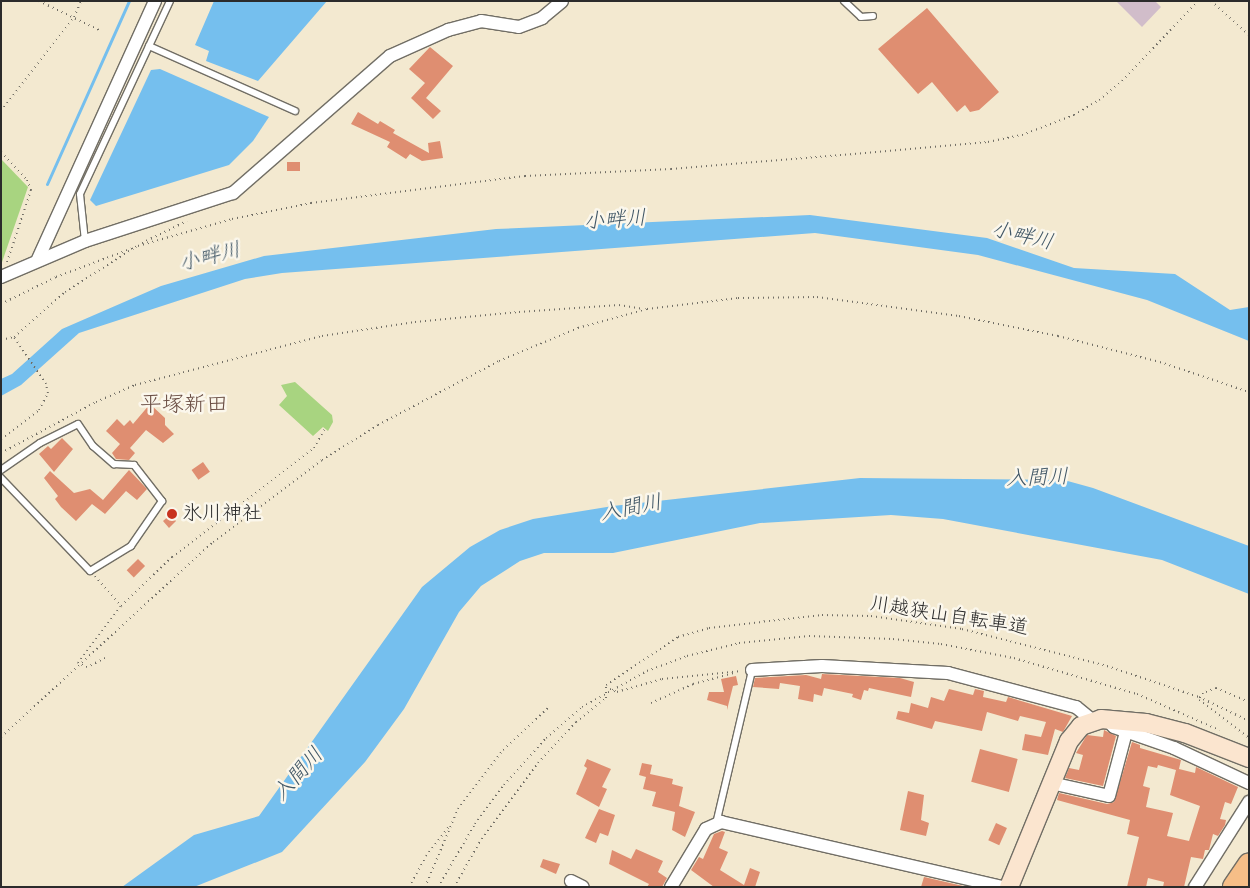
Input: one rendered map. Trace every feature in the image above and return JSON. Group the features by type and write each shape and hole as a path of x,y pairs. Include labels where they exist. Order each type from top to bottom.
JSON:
{"highway":[{"path":"1234,887 1249,865"}],"street":[{"path":"38,259 155,1"},
{"path":"3,277 38,259 85,241 233,193 390,56 448,30 481,21 519,27 542,18 562,1"},
{"path":"752,670 874,667 948,673 1076,707 1114,727 1196,758 1249,783"},
{"path":"1009,887 1051,783 1074,734 1100,720 1166,728 1249,758"},
{"path":"1051,783 1109,796 1126,732"},
{"path":"1195,887 1249,802"},
{"path":"670,887 706,829 716,824 732,822 1003,887"},
{"path":"570,881 583,887"}],"lane":[{"path":"85,241 80,194 170,1"},
{"path":"844,1 861,17 873,16"},
{"path":"149,46 295,111"},
{"path":"1,470 40,444 78,424 92,446 114,464 134,466 160,498 161,504 131,546 90,571 1,478"},
{"path":"716,824 752,670"}],"path":[{"path":"40,1 99,30"},
{"path":"1,111 74,17 81,1"},
{"path":"1,304 56,277 138,246 232,219 311,203 394,191 525,176 680,168 944,146 1022,135 1049,127 1099,100 1122,81 1198,1"},
{"path":"1211,1 1249,36"},
{"path":"1,152 27,180 31,190 3,277"},
{"path":"1,340 14,337 65,292 138,246 190,220"},
{"path":"1,737 213,542 322,460 362,435 534,345 578,328 647,309 738,298 788,296 870,302 959,316 1067,338 1160,362 1249,392"},
{"path":"1,453 96,402 135,385 322,336 416,322 519,312 619,305 647,309"},
{"path":"1,439 43,405 48,393 41,377 14,337"},
{"path":"80,666 85,650 121,606 172,557 314,448 324,430"},
{"path":"90,571 121,606"},
{"name":"川越狭山自転車道","path":"454,887 478,843 523,782 564,733 606,698 606,685 689,633 742,623 822,615 871,616 991,635 1072,654 1199,698 1249,721"},
{"path":"80,666 87,667 105,658"},
{"path":"610,689 617,692 662,679 752,670"},
{"path":"651,703 693,684 739,672"},
{"path":"1249,702 1216,688 1199,698 1201,704 1249,738"},
{"path":"438,887 475,824 509,779 557,728 606,691"},
{"path":"409,887 426,856 452,823 503,750 549,707"},
{"path":"424,887 452,823"}],"shaded area":[{"path":"1116,1 1155,1 1161,7 1142,27"}],"green space":[{"path":"1,159 28,187 1,265"},
{"path":"295,382 332,415 333,422 328,431 323,427 313,436 279,405 287,396 281,385"}],"water":[{"path":"214,1 327,1 258,81 206,61 209,51 195,45"},
{"path":"160,69 269,117 253,141 229,165 96,206 90,200 151,70"},
{"path":"810,215 987,238 1074,268 1175,274 1230,310 1249,307 1249,341 1147,300 978,255 815,233 282,273 245,279 79,333 21,385 1,396 1,379 12,374 62,329 161,286 264,256 496,229"},
{"name":"入間川","path":"860,478 1064,480 1093,488 1249,546 1249,594 1162,560 943,519 891,515 760,523 613,553 544,553 520,561 481,586 459,612 404,709 365,762 282,852 194,887 122,887 194,835 259,816 422,587 470,547 500,530 533,519 613,506"}],"building":[{"path":"927,8 999,92 979,110 970,112 965,105 957,112 932,82 918,94 878,49"},
{"path":"430,47 453,66 426,98 441,111 433,119 411,98 425,83 409,69"},
{"path":"358,112 378,124 380,121 395,130 393,133 429,153 428,143 440,141 443,158 422,161 410,154 406,159 387,147 390,142 351,124"},
{"path":"287,162 300,162 300,171 287,171"},
{"path":"150,404 165,418 165,425 174,434 163,443 146,430 130,448 135,453 129,460 116,459 112,453 120,444 106,431 117,419 124,426 130,420 133,424"},
{"path":"62,438 73,449 54,472 39,454 48,446 51,449"},
{"path":"203,462 210,472 198,480 192,470"},
{"path":"129,470 147,489 137,500 126,491 105,514 92,504 76,521 55,499 58,496 44,478 50,471 74,493 90,489 103,500"},
{"path":"170,515 176,521 169,528 163,521"},
{"path":"138,559 145,566 134,577 127,570"},
{"path":"822,674 900,678 914,682 911,697 869,688 868,691 864,690 861,700 852,697 853,694 824,688 822,696 814,694 813,702 798,699 800,686 780,683 779,689 753,687 755,678 806,675 821,679"},
{"path":"736,676 738,685 733,686 727,710 727,706 707,700 709,692 724,692 721,679"},
{"path":"949,689 973,695 975,689 984,691 983,697 1006,702 1008,697 1072,716 1063,732 1055,729 1048,755 1022,750 1025,734 1041,737 1046,722 1020,716 1018,721 987,712 982,731 935,721 932,729 896,719 898,711 909,713 911,703 928,708 931,697 944,701"},
{"path":"1104,730 1116,736 1103,786 1065,778 1069,768 1079,770 1083,755 1076,753 1087,735 1103,737"},
{"path":"1132,742 1140,745 1140,748 1181,760 1179,769 1195,773 1196,767 1238,787 1231,804 1225,802 1220,819 1226,820 1225,825 1218,836 1213,834 1209,850 1205,850 1203,859 1191,857 1184,887 1163,887 1164,882 1148,878 1146,887 1127,887 1139,837 1127,834 1130,820 1057,800 1059,793 1107,804 1114,802","holes":["1158,765 1176,770 1170,795 1200,806 1189,841 1167,836 1173,813 1146,807 1150,788 1143,786 1148,766 1157,768"]},
{"path":"980,749 1018,759 1009,792 971,782"},
{"path":"587,759 611,769 602,787 607,789 599,807 576,794 587,768 584,766"},
{"path":"642,763 652,765 650,774 673,779 672,784 683,787 679,806 695,812 685,837 672,830 675,812 652,806 656,792 643,789 646,777 639,775"},
{"path":"908,791 924,795 921,820 929,823 926,836 900,830"},
{"path":"599,809 615,815 608,836 600,833 596,843 585,838"},
{"path":"996,823 1007,828 999,845 988,840"},
{"path":"722,831 725,832 719,848 728,852 720,870 744,885 750,868 760,872 755,887 714,887 691,870 699,857 703,859 714,834"},
{"path":"636,849 663,861 658,872 667,878 662,887 647,887 649,884 609,864 612,850 631,859"},
{"path":"543,859 560,864 556,874 540,867"},
{"path":"924,877 963,886 963,887 921,887"}],"waterway":[{"path":"47,184 129,1"}],"place":[{"name":"氷川神社","path":"172,514"}],"district":[{"name":"平塚新田","path":"184,407"}],"water label":[{"name":"小畔川","path":"615,221"},
{"name":"小畔川","path":"1022,237"},
{"name":"小畔川","path":"210,258"}]}
